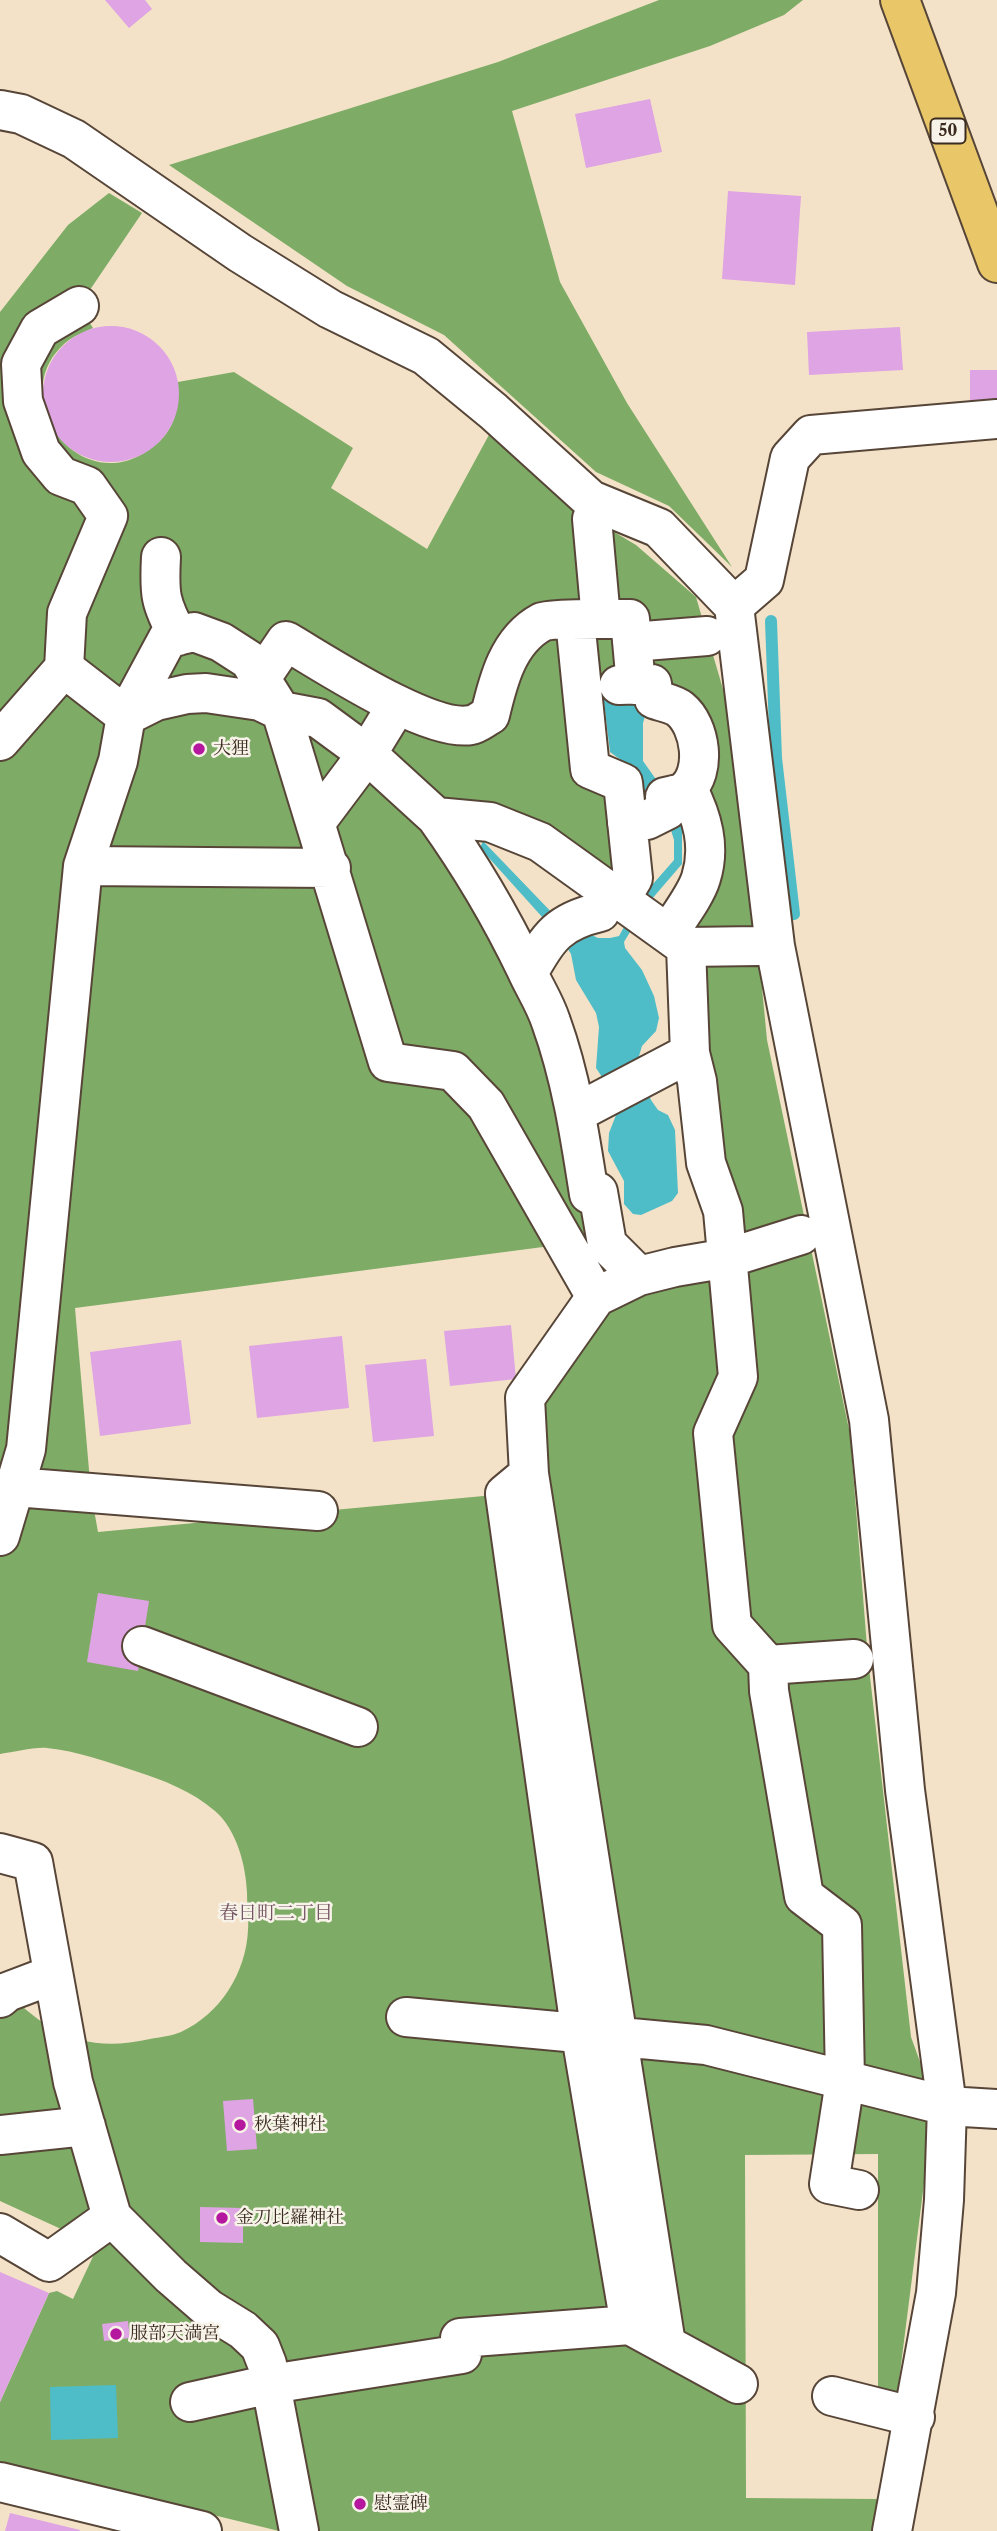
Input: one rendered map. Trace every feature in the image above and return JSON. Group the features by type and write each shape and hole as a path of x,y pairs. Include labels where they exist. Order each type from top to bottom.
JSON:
{"main road":[{"name":"50","path":"900,0 997,263"}],"street":[{"path":"0,110 21,114 75,139 240,253 330,309 426,356 494,411 591,500 659,528 734,606 775,946 869,1420 905,1790 947,2106 944,2200 936,2293 892,2531"},
{"path":"0,741 64,668 67,613 108,516 87,486 61,475 41,452 23,401 21,364 40,329 79,306"},
{"path":"734,606 764,580 790,458 811,435 997,419"},
{"path":"528,973 562,928 600,912 618,898 633,878 623,783 590,769 582,686 592,519"},
{"path":"161,556 161,600 178,636"},
{"path":"261,678 286,641 397,705 442,722 471,725 490,715 498,680 516,643 544,621 630,619 636,685"},
{"path":"0,1535 26,1449 83,866 118,761 126,716 168,638 194,632 221,642 249,660 261,678 281,710 388,1062 453,1071 486,1105 596,1297"},
{"path":"632,642 707,636"},
{"path":"64,668 126,716"},
{"path":"582,686 652,684 654,699 679,708 692,725 699,754 698,771 673,799 648,820 627,823"},
{"path":"126,716 156,701 206,693 260,701 281,710 318,718 367,754 436,817 469,862 503,923 589,1106 584,1163 589,1194 598,1192 607,1244 639,1276"},
{"path":"316,822 367,754 397,705"},
{"path":"673,799 704,826 743,823"},
{"path":"436,817 490,822 540,842 672,937 758,946"},
{"path":"704,826 705,860 701,880 672,937 690,1053 697,1081 706,1163 723,1211 728,1258 738,1377 713,1433 730,1611 732,1625 768,1665 769,1691 804,1896 842,1925 845,2081 829,2185 859,2190"},
{"path":"83,866 331,868"},
{"path":"589,1106 690,1053"},
{"path":"532,1184 584,1163"},
{"path":"666,2344 529,1474 525,1398 596,1297 639,1276 728,1258 801,1235"},
{"path":"529,1474 505,1494 581,2035 630,2325"},
{"path":"15,1487 318,1511"},
{"path":"142,1646 358,1727"},
{"path":"768,1665 854,1659"},
{"path":"0,1853 33,1862 73,2082 112,2217 171,2276 209,2309 243,2330 260,2346 267,2364 299,2531"},
{"path":"0,1998 7,1992 52,1975"},
{"path":"406,2018 706,2045 947,2106 997,2109"},
{"path":"0,2135 86,2126"},
{"path":"0,2233 49,2262 112,2217"},
{"path":"190,2402 461,2346 630,2325 738,2384"},
{"path":"832,2396 915,2417"},
{"path":"0,2482 202,2531"}],"green space":[{"path":"659,0 803,0 784,15 710,46 512,111 560,282 627,403 732,567 669,506 596,472 444,335 347,286 169,165 498,62"},
{"path":"109,193 142,213 79,306 93,328 69,340 50,362 43,386 45,411 56,433 74,451 96,461 121,462 147,451 169,430 176,413 178,382 234,372 353,448 331,488 427,549 490,433 562,501 636,545 696,597 725,696 758,946 767,1040 850,1434 868,1659 911,2037 927,2081 929,2144 895,2412 878,2408 878,2154 745,2155 746,2498 878,2499 872,2531 279,2531 0,2463 0,2402 49,2293 57,2291 73,2299 98,2246 0,2201 0,1985 34,2016 68,2036 105,2044 170,2035 195,2024 219,2003 242,1962 248,1925 246,1883 239,1849 223,1819 206,1804 167,1782 81,1754 42,1748 0,1754 0,312 68,225","holes":["582,686 679,708 701,880 686,947 728,1258 639,1276 503,923 437,817 610,891 633,878 623,783 590,769","566,1244 595,1297 525,1398 505,1494 98,1532 91,1493 75,1308"]}],"water":[{"path":"603,694 648,706 643,723 643,761 682,816 682,864 645,907 624,942 625,948 642,970 654,996 659,1018 656,1031 642,1046 639,1072 651,1100 658,1110 668,1115 675,1130 678,1193 672,1201 641,1215 633,1214 624,1204 624,1181 608,1151 609,1133 616,1115 616,1098 596,1068 599,1027 596,1013 576,980 571,954 561,938 480,848 483,841 558,919 598,938 619,936 639,900 674,860 674,840 670,827 657,807 641,791 636,771 610,752"},
{"path":"116,2385 118,2438 51,2440 50,2387"}],"building":[{"path":"105,0 145,0 152,9 129,28"},
{"path":"650,99 662,152 586,168 575,114"},
{"path":"728,191 801,196 795,285 722,279"},
{"path":"111,326 137,331 159,346 174,368 179,394 174,420 159,442 137,457 111,462 85,457 63,442 48,420 43,394 48,368 63,346 85,331"},
{"path":"900,327 903,370 809,375 807,332"},
{"path":"970,370 997,370 997,403 970,403"},
{"path":"511,1325 516,1379 450,1386 444,1331"},
{"path":"342,1336 349,1408 257,1418 249,1346"},
{"path":"181,1340 191,1424 100,1436 90,1352"},
{"path":"426,1359 434,1436 373,1442 365,1365"},
{"path":"98,1593 149,1601 138,1671 87,1662"},
{"name":"秋葉神社","path":"253,2099 257,2149 227,2151 223,2101"},
{"name":"金刀比羅神社","path":"200,2207 243,2208 243,2243 200,2242"},
{"path":"0,2272 49,2293 0,2402"},
{"name":"服部天満宮","path":"128,2321 130,2338 104,2341 102,2324"},
{"path":"10,2513 80,2530 80,2531 5,2531"}],"waterway":[{"path":"771,621 776,758 794,914"}],"place":[{"name":"大狸","path":"199,749"},
{"name":"秋葉神社","path":"240,2125"},
{"name":"金刀比羅神社","path":"222,2218"},
{"name":"服部天満宮","path":"116,2334"},
{"name":"慰霊碑","path":"360,2504"}],"district":[{"name":"春日町二丁目","path":"276,1914"}]}
